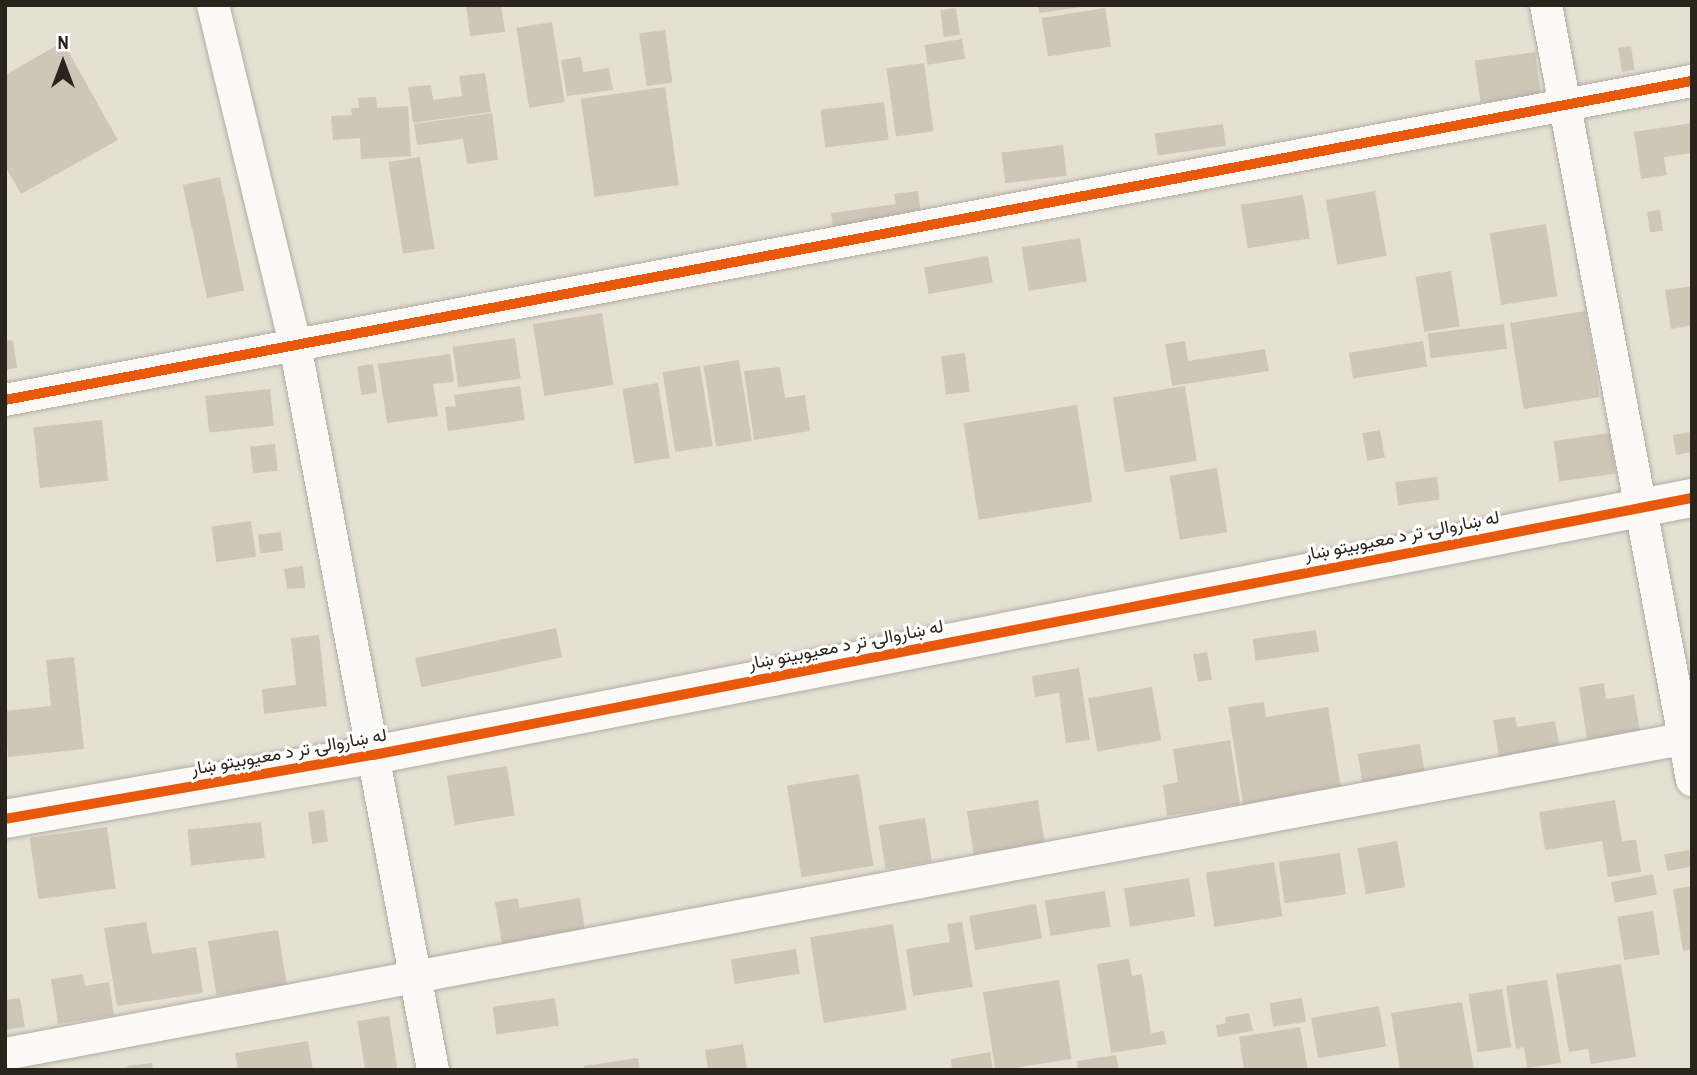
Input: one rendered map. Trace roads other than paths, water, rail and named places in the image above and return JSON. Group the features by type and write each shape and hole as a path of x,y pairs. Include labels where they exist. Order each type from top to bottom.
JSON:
{"street":[{"path":"213,5 295,345 433,1070"},
{"path":"1546,5 1640,507 1688,738 1692,780"},
{"path":"5,400 1692,81"},
{"name":"له ښاروالۍ تر د معیوبیتو ښار","path":"5,819 373,755 1692,498"},
{"path":"5,1054 1688,738"}]}
